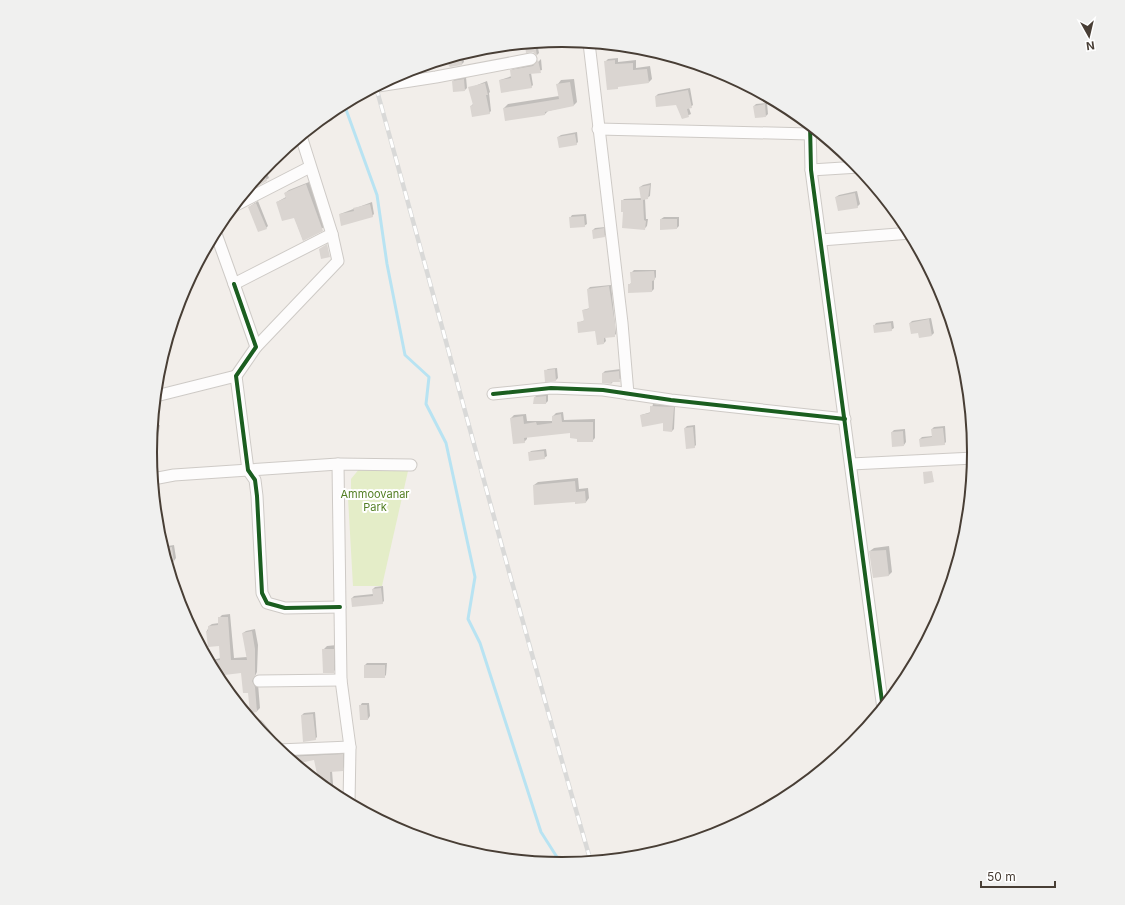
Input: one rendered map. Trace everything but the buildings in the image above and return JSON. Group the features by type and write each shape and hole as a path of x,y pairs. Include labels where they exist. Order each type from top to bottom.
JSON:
{"street":[{"path":"590,48 622,323 628,394"},
{"path":"395,84 436,78 531,59"},
{"path":"598,129 806,129"},
{"path":"810,132 811,170 882,701"},
{"path":"161,395 236,376 256,347 338,261 332,234 310,167 303,141"},
{"path":"246,200 310,167"},
{"path":"811,170 850,167"},
{"path":"234,284 332,234"},
{"path":"820,240 904,234"},
{"path":"218,238 256,347"},
{"path":"236,376 248,470 254,480 257,496 262,592 266,603 285,608 340,607"},
{"path":"493,394 551,388 603,390 671,400 844,419"},
{"path":"850,464 968,458"},
{"path":"338,464 341,680 350,747 348,797"},
{"path":"158,478 174,475 338,464 411,465"},
{"path":"259,681 341,680"},
{"path":"286,749 350,747"}],"green space":[{"name":"Ammoovanar Park","path":"360,468 408,471 382,586 353,586 348,498 349,490 351,490 351,479"}],"waterway":[{"path":"346,110 377,195 387,264 405,355 429,377 426,404 446,443 475,577 468,619 480,643 541,832 557,858"}],"railway":[{"path":"377,92 509,572 590,857"}],"cycle path":[{"path":"810,132 811,170 882,701"},
{"path":"234,284 256,347 236,376 248,470 255,480 257,496 262,593 267,603 285,608 340,607"},
{"path":"493,394 551,388 603,390 671,400 845,419"}]}
